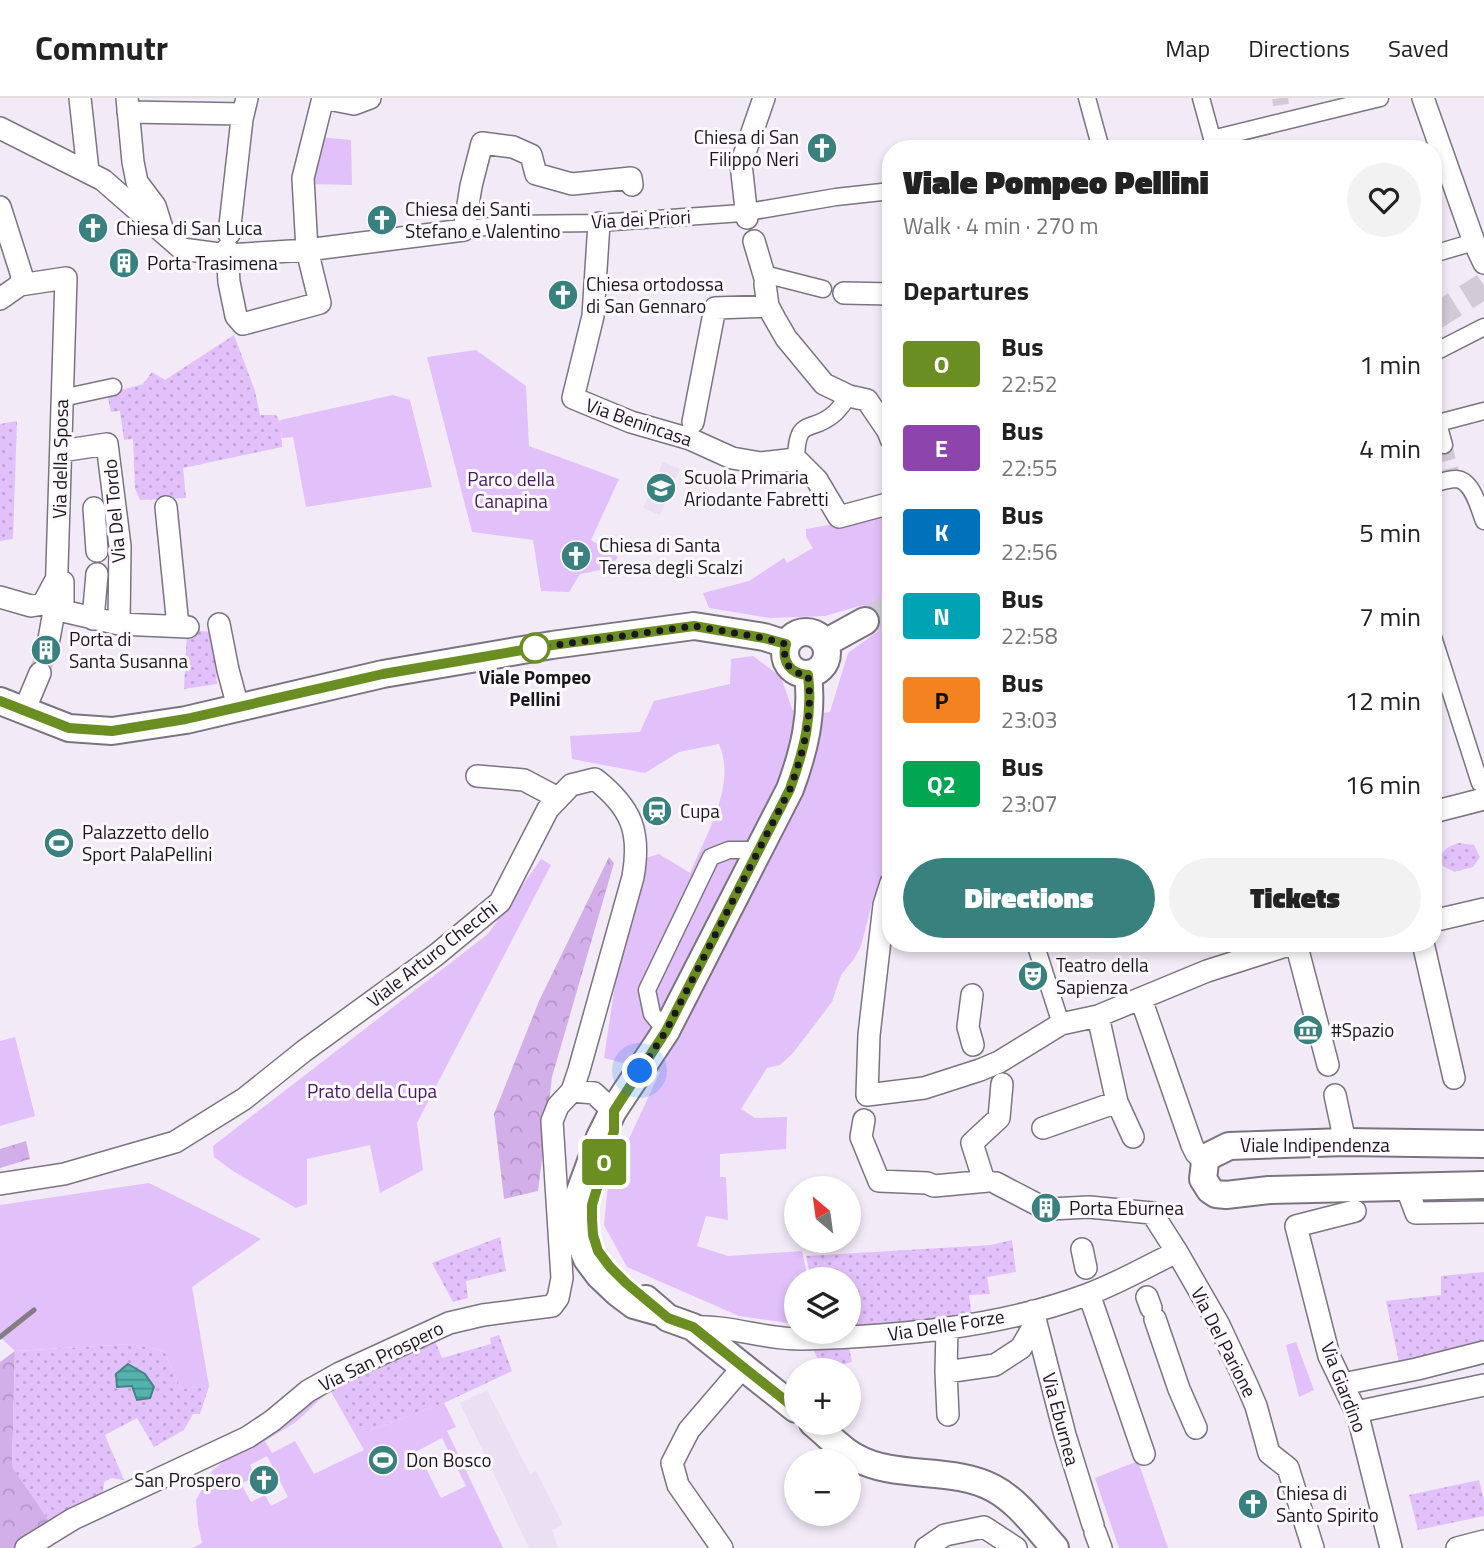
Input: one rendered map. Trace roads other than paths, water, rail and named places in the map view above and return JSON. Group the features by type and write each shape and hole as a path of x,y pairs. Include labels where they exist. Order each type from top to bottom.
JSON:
{"street":[{"path":"80,98 88,171"},
{"path":"162,230 155,206 137,182 128,105 245,106 228,246 236,316 243,324 320,303 307,250 303,178 323,98 354,104 370,98"},
{"path":"746,215 741,164 764,98"},
{"path":"1087,98 1099,140"},
{"path":"1201,98 1213,140"},
{"path":"1227,140 1283,122 1380,98"},
{"path":"1423,98 1438,140"},
{"path":"1281,105 1283,122"},
{"path":"0,128 103,180 162,230"},
{"path":"464,230 482,143 513,147 531,155 536,174 572,184 631,178 632,185"},
{"path":"1442,152 1484,263"},
{"name":"Via dei Priori","path":"162,230 182,249 228,246 307,250 504,224 599,223 746,215 836,197 882,192"},
{"path":"0,207 22,276 20,285 0,299"},
{"name":"Via Benincasa","path":"599,223 593,316 573,398 631,422 692,431 732,458 761,463 797,460"},
{"path":"754,242 765,279 768,306 786,338 824,384 849,396 867,400 882,422"},
{"path":"1442,251 1474,242"},
{"name":"Via della Sposa","path":"20,285 66,278 57,578 49,639"},
{"path":"765,279 833,291 882,293"},
{"path":"692,431 715,308 768,306"},
{"path":"1442,348 1484,327"},
{"path":"62,398 113,387"},
{"path":"849,396 834,414 803,428 799,434 797,460 817,481 839,517 882,505"},
{"path":"1442,423 1484,411"},
{"path":"1442,438 1444,445"},
{"name":"Via Del Tordo","path":"61,451 107,444 120,546 119,624"},
{"path":"1442,481 1453,478 1465,482 1473,493 1484,522"},
{"path":"0,597 31,606 43,604 57,578 63,582 63,611 119,624 183,627 166,507"},
{"path":"94,508 97,551"},
{"path":"93,619 97,574"},
{"path":"825,643 864,621"},
{"path":"219,624 238,707"},
{"path":"40,673 12,706 69,728 112,731 186,719 383,674 552,645 694,626 786,644"},
{"path":"808,632 815,634 825,643 827,657 824,663 820,669 808,675 801,675 790,668 784,657 786,644 795,635 808,632"},
{"path":"1442,665 1482,791 1442,808"},
{"path":"784,1399 693,1327 659,1312 634,1305 618,1293 587,1259 579,1240 576,1219 578,1197 600,1137 666,1031 790,789 803,753 811,696 808,675"},
{"path":"477,776 524,780 558,798"},
{"name":"Viale Arturo Checchi","path":"0,1184 64,1174 175,1142 244,1099 304,1051 436,956 500,901 548,809 571,785 594,779 610,791 630,820 636,836 637,852 572,1091"},
{"path":"666,1031 652,1014 647,990 711,857 729,850 758,850"},
{"path":"1442,919 1484,909"},
{"path":"882,922 869,1035 867,1095 924,1087 991,1069 1062,1024 1098,1016 1208,971 1268,952"},
{"path":"1038,952 1062,1024"},
{"path":"1298,952 1328,1065"},
{"path":"1425,952 1454,1078"},
{"path":"864,1120 861,1137 879,1181 927,1183 934,1186 990,1182 972,1143 999,1118 991,1069 968,1027 972,995"},
{"path":"1141,999 1192,1145 1205,1162 1203,1179 1206,1186 1216,1194 1484,1185"},
{"path":"1098,1016 1117,1102 1133,1137"},
{"path":"572,1091 594,1093 614,1111"},
{"name":"Via San Prospero","path":"26,1548 73,1519 248,1437 308,1391 340,1373 449,1323 483,1315 552,1306 558,1298 562,1278 552,1121 558,1105 572,1091"},
{"path":"1335,1095 1345,1142"},
{"path":"1043,1128 1117,1102"},
{"name":"Viale Indipendenza","path":"1205,1162 1215,1151 1229,1146 1345,1142 1484,1144"},
{"name":"Via Del Parione","path":"990,1182 1046,1208 1089,1207 1152,1213 1219,1325 1256,1406 1269,1453 1288,1468 1313,1548"},
{"path":"1406,1186 1407,1213 1484,1212"},
{"name":"Via Giardino","path":"1355,1211 1296,1226 1329,1356 1356,1412 1391,1548"},
{"name":"Via Delle Forze","path":"693,1327 717,1325 800,1339 876,1335 1034,1316 1088,1278 1146,1294 1177,1252"},
{"path":"1088,1278 1144,1454"},
{"path":"1146,1294 1179,1389 1196,1428"},
{"path":"946,1372 995,1365 1021,1348 1034,1316"},
{"name":"Via Eburnea","path":"1034,1316 1065,1436 1097,1535"},
{"path":"947,1328 948,1415"},
{"path":"1343,1384 1484,1352"},
{"path":"722,1548 678,1485 672,1463 689,1430 743,1367"},
{"path":"1356,1412 1484,1385"},
{"path":"828,1435 856,1457 880,1466 972,1479 994,1488 1017,1506 1055,1548"},
{"path":"926,1548 944,1535 984,1527 1016,1548"},
{"path":"1457,1548 1484,1541"}],"tunnel":[{"path":"1280,98 1281,105"},
{"path":"1442,312 1484,286"},
{"path":"1444,445 1452,476"},
{"path":"865,621 882,612"},
{"path":"40,673 49,639"}],"railway":[{"path":"0,1337 34,1310"}],"place":[{"name":"Chiesa di San Filippo Neri","path":"822,148"},
{"name":"Chiesa dei Santi Stefano e Valentino","path":"382,220"},
{"name":"Chiesa di San Luca","path":"93,228"},
{"name":"Porta Trasimena","path":"124,263"},
{"name":"Chiesa ortodossa di San Gennaro","path":"563,295"},
{"name":"Scuola Primaria Ariodante Fabretti","path":"661,488"},
{"name":"Chiesa di Santa Teresa degli Scalzi","path":"576,556"},
{"name":"Viale Pompeo Pellini","path":"535,648"},
{"name":"Porta di Santa Susanna","path":"46,650"},
{"name":"Cupa","path":"657,811"},
{"name":"Palazzetto dello Sport PalaPellini","path":"59,843"},
{"name":"Teatro della Sapienza","path":"1033,976"},
{"name":"#Spazio","path":"1308,1030"},
{"name":"Porta Eburnea","path":"1046,1208"},
{"name":"Don Bosco","path":"383,1460"},
{"name":"San Prospero","path":"264,1480"},
{"name":"Chiesa di Santo Spirito","path":"1253,1504"}],"park label":[{"name":"Parco della Canapina","path":"511,490"},
{"name":"Prato della Cupa","path":"372,1091"}]}
